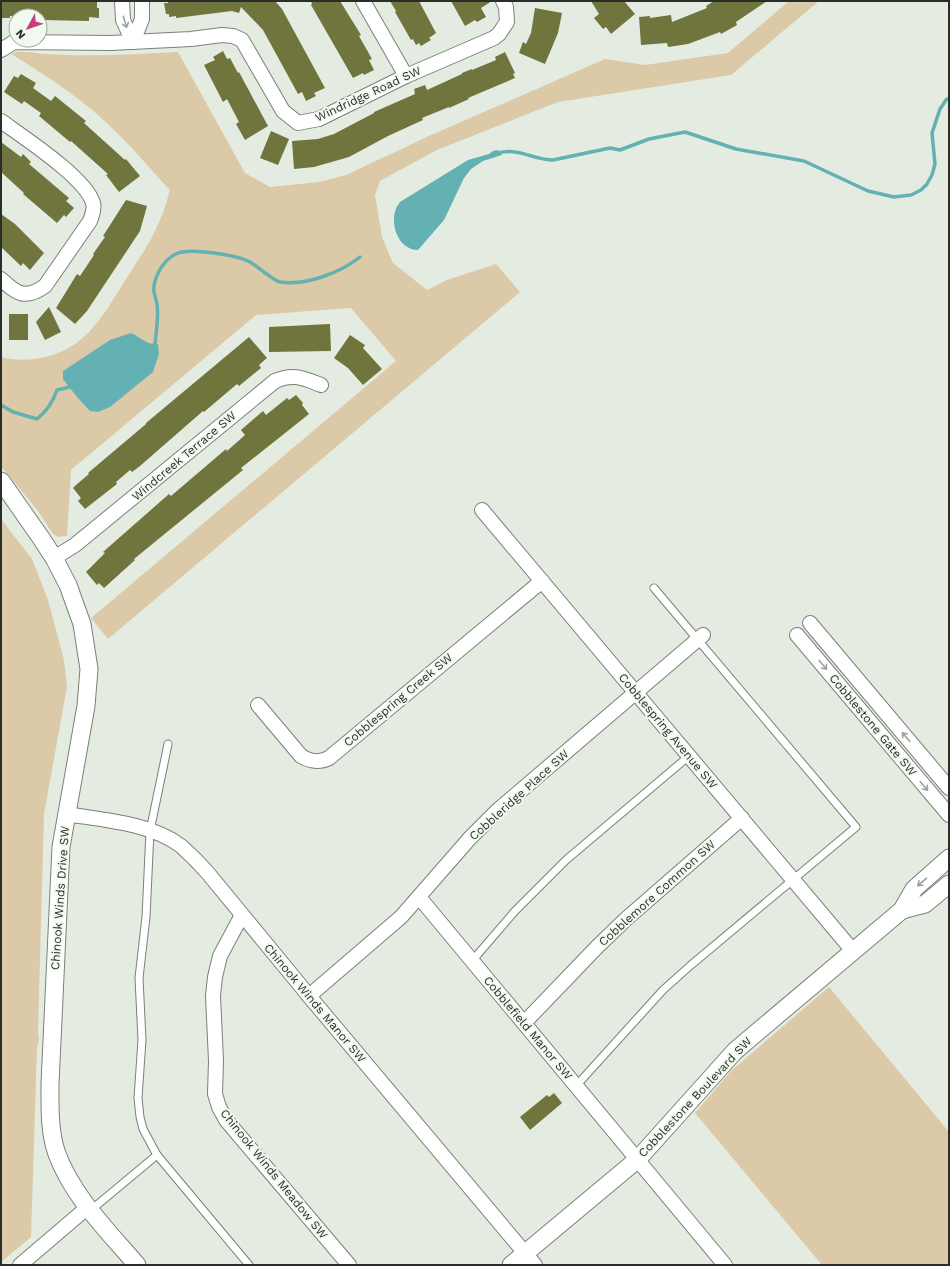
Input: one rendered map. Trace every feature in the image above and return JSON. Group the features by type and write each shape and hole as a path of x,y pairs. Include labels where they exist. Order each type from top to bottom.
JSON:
{"street":[{"path":"122,1 123,20 133,42"},
{"path":"133,42 142,18 142,1"},
{"path":"363,1 406,76"},
{"name":"Windridge Road SW","path":"1,50 5,46 14,42 64,44 191,39 222,35 233,36 242,40 283,111 298,123 319,119 406,76 494,38 499,34 507,22 506,7 503,1"},
{"path":"1,121 43,151 68,172 85,189 93,202 94,211 90,220 45,286 36,292 23,295 14,291 1,280"},
{"name":"Windcreek Terrace SW","path":"54,558 76,545 275,381 285,376 300,377 320,385"},
{"name":"Chinook Winds Drive SW","path":"1,481 54,558 68,585 82,624 89,669 86,706 61,847 50,1084 50,1114 56,1153 73,1186 90,1209 137,1265"},
{"name":"Cobblespring Avenue SW","path":"482,510 853,951"},
{"name":"Cobblespring Creek SW","path":"258,705 301,756 307,760 321,762 329,758 542,581"},
{"name":"Cobblestone Gate SW","path":"810,623 949,788"},
{"name":"Cobblestone Gate SW","path":"798,635 949,815"},
{"name":"Cobbleridge Place SW","path":"309,996 401,917 470,838 498,810 700,637"},
{"name":"Chinook Winds Manor SW","path":"66,814 121,822 150,831 161,835 180,846 190,855 207,872 530,1259"},
{"name":"Cobblemore Common SW","path":"524,1023 621,923 742,818"},
{"name":"Cobblestone Boulevard SW","path":"511,1265 530,1259 638,1159 735,1052 902,910 914,889 949,858"},
{"name":"Cobblestone Boulevard SW","path":"902,910 925,904 949,884"},
{"name":"Cobblefield Manor SW","path":"419,897 725,1265"},
{"name":"Chinook Winds Meadow SW","path":"242,915 220,956 215,977 213,996 216,1061 215,1094 219,1107 226,1120 350,1265"},
{"path":"20,1265 90,1209"}],"lane":[{"path":"576,1086 663,990 856,827 700,637 654,588"},
{"path":"168,744 150,831 146,917 139,978 142,1040 138,1098 140,1117 143,1129 157,1155 249,1265"},
{"path":"472,961 515,911 561,865 689,756"},
{"path":"90,1209 157,1155"}],"shaded area":[{"path":"789,1 819,1 731,75 558,102 437,150 380,181 375,195 382,237 393,263 427,290 447,280 496,264 520,292 108,639 91,618 396,361 351,308 256,315 71,470 67,536 58,537 53,534 38,511 1,466 1,357 28,360 46,357 72,346 90,331 98,322 149,243 157,228 170,190 121,137 102,119 52,80 11,54 24,52 63,55 96,55 178,52 245,173 270,187 319,182 346,175 429,136 605,59 645,65 728,53"},
{"path":"1,519 32,559 48,600 64,660 67,687 44,814 39,1040 37,1047 31,1237 1,1262"},
{"path":"829,987 949,1132 949,1265 822,1265 695,1113 731,1071"}],"water":[{"path":"498,150 502,155 483,161 471,169 464,178 444,220 418,250 410,249 404,245 399,239 394,224 396,208 400,202 468,160"},
{"path":"131,333 147,342 158,344 159,354 153,372 110,407 98,412 90,411 63,379 63,371 110,340"}],"building":[{"path":"1,1 97,1 97,8 99,8 99,18 89,17 89,21 48,20 48,8 8,8 8,18 1,18"},
{"path":"168,1 275,1 282,9 325,88 314,93 316,96 306,101 302,92 298,94 263,30 241,7 239,13 232,11 176,18 176,16 169,17 169,14 166,14 164,3 168,3"},
{"path":"311,1 340,1 361,35 359,36 372,59 369,60 374,70 353,78 311,5"},
{"path":"390,1 419,1 436,33 429,38 431,40 421,46 419,43 416,45 413,39 411,40"},
{"path":"451,1 492,1 481,8 486,17 477,22 475,20 465,26"},
{"path":"591,1 624,1 635,14 611,34 606,27 603,29 594,18 599,14"},
{"path":"714,1 767,1 736,22 737,25 721,34 720,32 688,44 668,47 667,43 641,45 639,17 650,16 650,18 671,15 672,22 707,8 706,6"},
{"path":"535,8 562,13 558,33 545,64 519,53 523,42 526,44 531,33"},
{"path":"223,51 227,59 230,58 238,73 239,72 268,126 245,140 236,124 239,122 227,99 223,102 204,65 215,60 213,57"},
{"path":"505,52 515,73 513,74 515,78 468,98 469,99 449,108 422,118 423,120 388,136 349,157 314,167 294,169 292,141 318,139 334,134 374,112 415,94 414,89 425,85 427,90 462,73 496,60 495,57"},
{"path":"21,74 36,83 33,88 51,101 55,96 86,121 84,123 125,160 126,159 140,176 119,192 106,175 108,174 71,141 70,142 39,116 41,113 24,101 22,104 4,92 14,76 18,78"},
{"path":"271,131 289,139 278,165 260,158"},
{"path":"1,142 21,157 23,154 31,162 29,164 69,198 66,201 74,208 66,217 64,215 57,223 23,194 24,193 1,172"},
{"path":"126,200 147,206 140,231 87,311 75,324 56,308 77,274 80,276 94,255 93,254 105,237 103,236"},
{"path":"1,214 15,224 44,253 30,270 23,263 21,266 1,247"},
{"path":"49,307 61,332 45,340 36,322"},
{"path":"9,314 28,314 28,340 9,340"},
{"path":"330,324 331,351 269,352 269,327"},
{"path":"350,335 365,345 363,348 382,369 363,385 348,368 334,358"},
{"path":"249,337 267,358 259,365 261,368 239,386 237,384 204,412 203,411 140,466 132,472 130,470 116,482 117,484 85,509 78,501 81,498 73,488 89,474 88,473 146,423"},
{"path":"296,395 303,403 302,405 309,414 241,468 243,470 134,559 135,560 104,588 99,583 97,585 86,572 105,553 103,552 169,494 171,496 226,449 227,451 245,435 241,430 263,411 266,415 287,398 289,400"},
{"path":"554,1093 562,1103 530,1130 520,1117 547,1095 549,1097"}],"waterway":[{"path":"495,154 503,152 517,152 538,158 553,160 610,148 620,150 649,139 685,132 736,149 804,161 868,191 894,197 911,195 921,190 927,184 932,175 935,164 932,133 940,109 949,98"},
{"path":"151,347 155,344 158,319 158,309 154,290 155,281 164,264 178,253 193,251 214,253 244,259 277,281 290,283 322,277 343,268 360,257"},
{"path":"1,405 13,412 37,419 49,406 57,390 74,386"}]}
